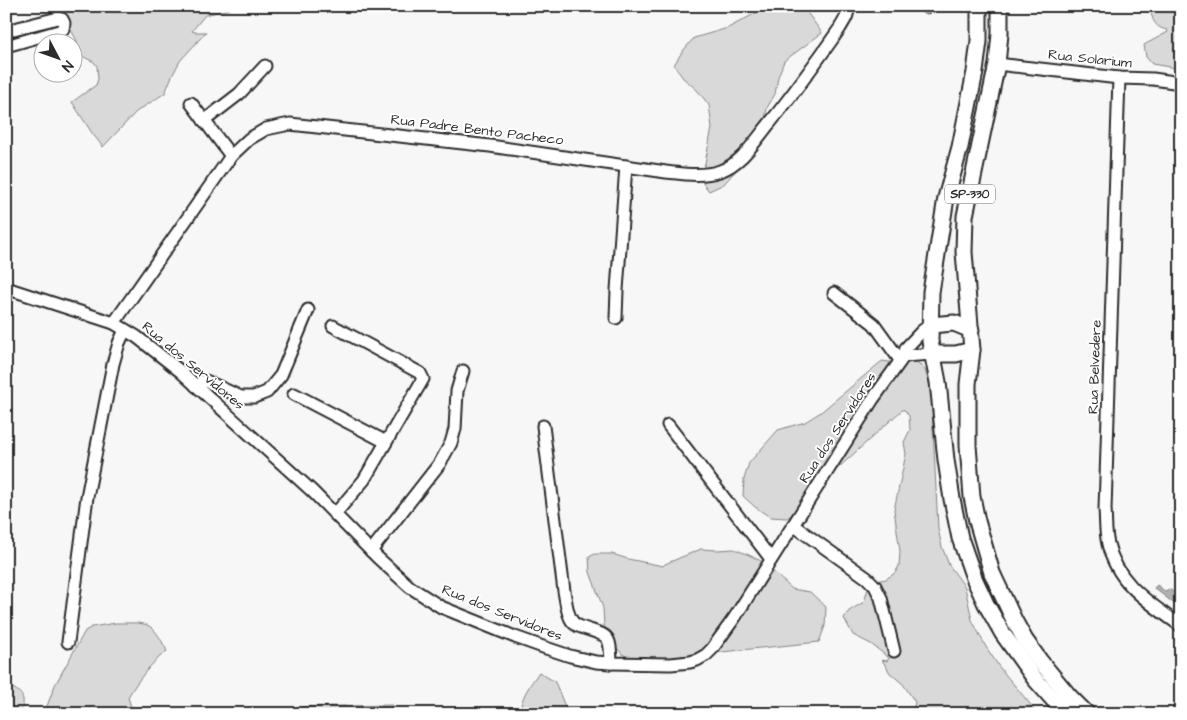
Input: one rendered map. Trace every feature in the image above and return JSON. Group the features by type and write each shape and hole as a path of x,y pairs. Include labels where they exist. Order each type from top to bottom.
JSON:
{"main road":[{"name":"SP-330","path":"979,6 979,41 975,72 960,147 946,198 931,292 930,341 938,382 952,498 960,538 974,578 1003,634 1035,679 1066,714"},
{"name":"SP-330","path":"1000,6 997,64 965,216 964,252 972,350 968,384 968,445 972,497 992,573 1014,620 1040,661 1069,696 1087,714"},
{"path":"930,325 954,323 970,330"},
{"path":"932,354 956,354 972,350"}],"street":[{"name":"Rua Padre Bento Pacheco","path":"114,323 231,156 249,139 266,128 290,124 480,144 688,175 707,174 720,170 745,154 793,95 840,28 847,17 848,6"},
{"path":"6,31 58,18 64,22 63,29 59,31 6,46"},
{"name":"Rua Solarium","path":"997,64 1181,83"},
{"path":"204,120 238,94 265,66"},
{"name":"Rua Belvedere","path":"1119,78 1105,509 1108,543 1116,565 1125,581 1140,595 1181,626"},
{"path":"191,103 231,156"},
{"path":"616,318 626,166"},
{"name":"Rua dos Servidores","path":"6,288 114,323 153,349 305,484 371,551 410,587 441,607 543,647 570,656 611,664 671,664 698,660 706,655 734,617 772,559 873,399 902,358 906,348 930,325"},
{"path":"834,293 874,324 902,358 932,354"},
{"path":"196,386 206,381 240,397 254,397 267,392 281,375 308,310"},
{"path":"333,326 420,374 423,379 364,480 335,514"},
{"path":"68,642 87,497 113,364 125,330"},
{"path":"371,551 440,464 451,443 455,429 457,391 463,371"},
{"path":"294,394 386,442"},
{"path":"543,426 564,591 569,615 578,626 604,634 609,640 611,648 611,664"},
{"path":"668,426 772,559"},
{"path":"793,525 867,578 875,586 881,598 894,651"}],"shaded area":[{"path":"55,6 233,6 230,9 205,15 192,31 206,32 180,61 165,93 136,112 103,147 72,102 96,85 98,79 97,66 94,62 82,56 82,32 72,32"},
{"path":"769,6 800,6 822,33 784,61 778,77 775,94 767,108 764,125 750,154 724,184 709,191 700,179 712,128 709,105 697,90 683,78 674,65 694,38 728,28"},
{"path":"1149,6 1181,6 1181,69 1152,64 1146,57 1144,45 1168,32 1156,25"},
{"path":"898,359 916,361 925,370 931,389 938,529 942,547 949,565 965,587 972,620 986,647 1036,714 912,714 915,702 903,684 890,673 882,660 887,661 889,658 871,644 853,635 844,618 849,611 864,602 870,582 886,579 895,573 899,566 900,551 894,510 906,454 904,442 910,430 909,416 905,410 902,410 836,470 801,509 787,518 770,517 743,496 744,479 749,463 778,430 805,422 821,412 882,361 896,363"},
{"path":"701,549 734,549 763,562 792,589 810,592 826,607 825,626 819,642 634,661 621,653 611,640 604,626 603,608 590,572 589,557 595,554 612,554 663,566"},
{"path":"1157,585 1166,592 1169,589 1175,593 1173,597 1181,603 1181,609 1154,588"},
{"path":"116,623 148,625 157,634 167,651 145,672 128,697 133,714 44,714 55,685 85,631 92,627"},
{"path":"539,672 555,682 568,714 520,714 524,697"},
{"path":"6,685 16,690 22,696 21,714 6,714"},
{"path":"392,705 392,714 302,714 302,707"}]}
